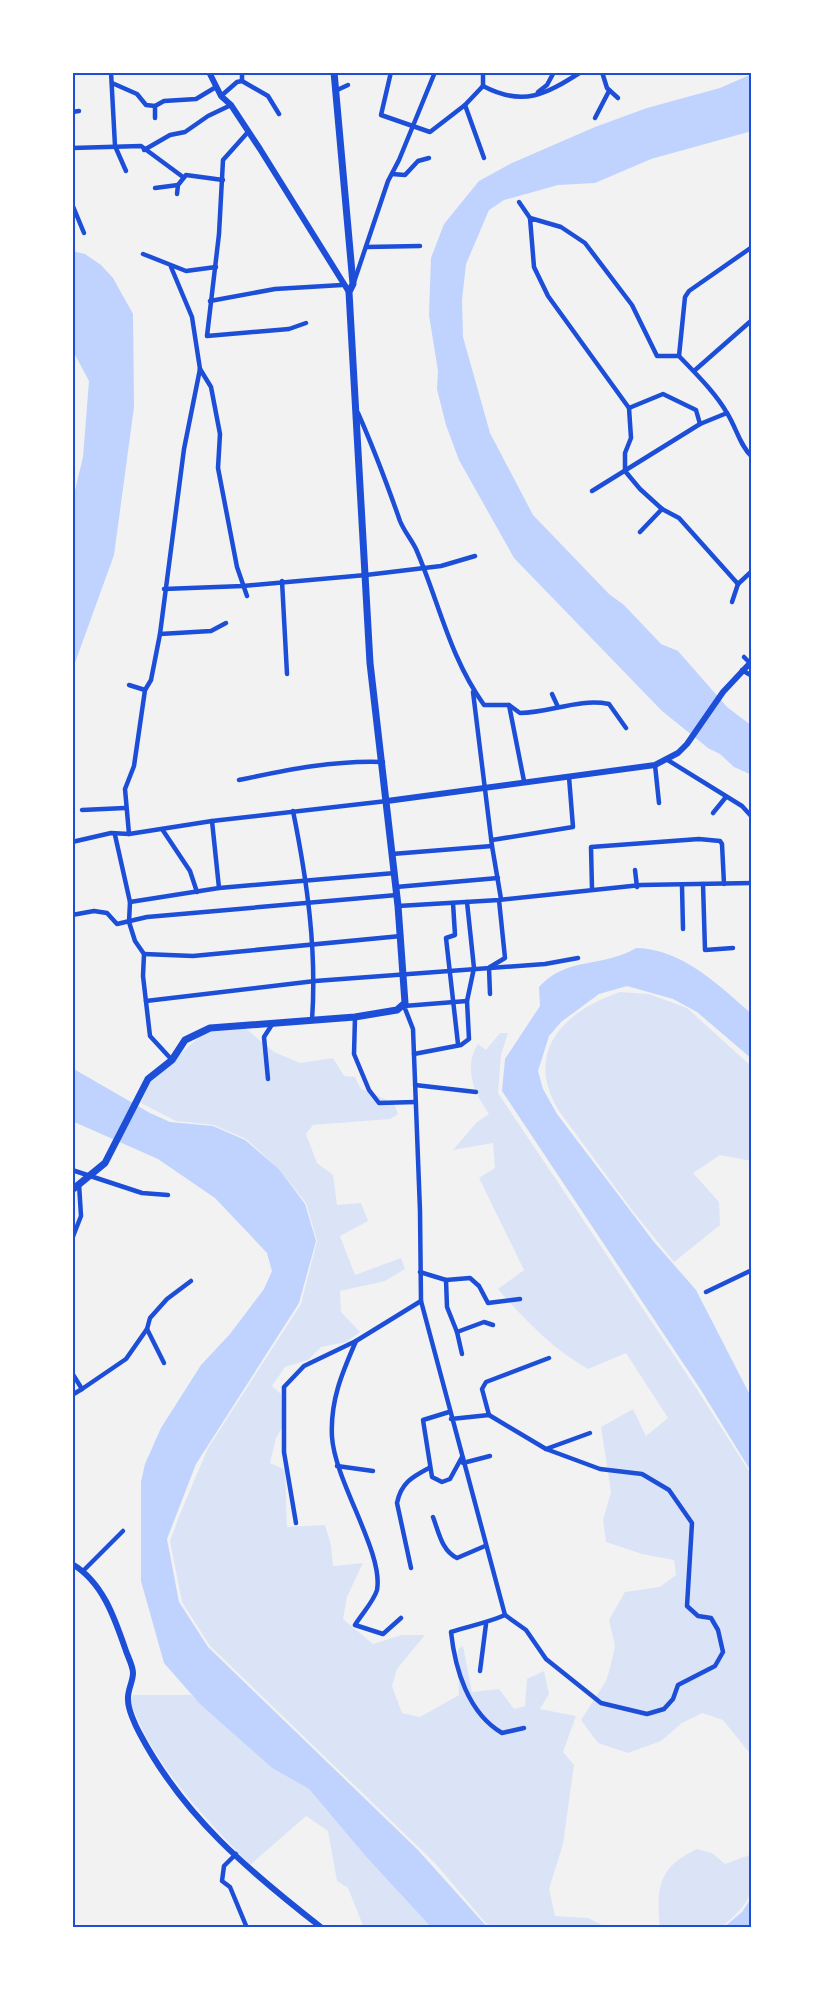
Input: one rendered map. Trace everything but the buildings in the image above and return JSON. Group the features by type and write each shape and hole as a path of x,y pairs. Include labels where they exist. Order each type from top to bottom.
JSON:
{"main road":[{"path":"72,1190 105,1162 148,1079 172,1060 185,1040 210,1028 355,1017 397,1010 404,1006 399,906 371,673 349,292 353,284 333,72"}],"street":[{"path":"111,72 115,146 126,171"},
{"path":"209,72 221,96 231,105 271,166 342,285 349,292"},
{"path":"242,72 242,81"},
{"path":"391,72 381,115 430,132 465,105 483,86 483,72"},
{"path":"353,284 392,174 435,72"},
{"path":"533,96 547,85 554,72"},
{"path":"483,86 510,98 533,96 581,72"},
{"path":"602,72 609,91 618,98"},
{"path":"221,96 237,82 242,81 267,96 279,114"},
{"path":"112,83 137,94 146,105 155,106 164,101 196,99 216,87"},
{"path":"335,91 348,85"},
{"path":"595,118 609,91"},
{"path":"144,150 170,135 185,132 208,116 231,105"},
{"path":"465,105 484,158"},
{"path":"155,106 155,118"},
{"path":"72,111 79,111"},
{"path":"248,132 223,160 216,267 207,336 289,329 306,323"},
{"path":"72,148 135,145 183,177 223,180"},
{"path":"392,174 405,175 418,161 429,158"},
{"path":"177,194 178,185 183,177"},
{"path":"155,188 178,185"},
{"path":"519,202 530,218 534,267 548,296 629,408 631,438 625,453 625,471 640,489 662,509 679,518 738,584"},
{"path":"72,204 84,233"},
{"path":"530,218 561,227 585,243 632,305 657,357 679,356 694,371 727,413 741,445 752,458"},
{"path":"366,248 420,246"},
{"path":"679,356 686,297 689,291 752,248"},
{"path":"143,254 186,271 216,267"},
{"path":"129,834 124,808 124,789 134,766 146,690 151,680 160,634 164,589 184,449 200,369 192,317 171,267"},
{"path":"210,302 275,289 342,285"},
{"path":"694,371 752,320"},
{"path":"200,369 211,387 220,434 218,468 247,596"},
{"path":"629,408 663,394 696,410 700,424"},
{"path":"355,407 392,492 401,523 416,550 444,628 473,689 484,705 509,705 520,713 537,713 592,701 609,704 626,728"},
{"path":"592,491 700,424 727,413"},
{"path":"392,492 400,489"},
{"path":"640,532 662,509"},
{"path":"164,589 243,586 366,575 422,569 475,556"},
{"path":"732,602 738,584 752,571"},
{"path":"282,581 287,674"},
{"path":"160,634 211,631 226,623"},
{"path":"72,842 111,833 129,834 213,821 387,801 655,765 678,753 687,744 723,692 751,662 744,657"},
{"path":"742,670 752,676"},
{"path":"129,685 146,690"},
{"path":"473,689 498,878 505,958 489,968"},
{"path":"552,694 558,707"},
{"path":"509,705 524,781"},
{"path":"665,759 742,806 752,817"},
{"path":"239,780 351,760 383,762"},
{"path":"655,765 659,804"},
{"path":"492,840 573,827 569,777"},
{"path":"713,813 726,797"},
{"path":"82,810 124,808"},
{"path":"293,811 313,944 315,981 312,1020"},
{"path":"213,821 219,888"},
{"path":"162,829 190,871 197,892"},
{"path":"115,835 130,902 129,922 133,935 144,954 142,976 150,1036 172,1060"},
{"path":"592,889 591,847 699,839 720,841 722,844 724,884"},
{"path":"392,854 492,846"},
{"path":"635,870 637,886"},
{"path":"130,902 219,888 304,883 394,873"},
{"path":"72,915 94,911 107,912 117,924 147,917 307,903 498,878"},
{"path":"399,906 500,900 637,886 752,883"},
{"path":"703,884 705,950 733,948"},
{"path":"682,886 683,929"},
{"path":"414,1054 461,1045 469,1039 467,1000 474,968 467,902"},
{"path":"453,903 455,934 446,938 458,1044"},
{"path":"144,954 193,956 401,936"},
{"path":"146,1001 315,981 489,968 578,958"},
{"path":"489,968 490,994"},
{"path":"451,1419 489,1415 546,1449 600,1469 642,1474 669,1490 692,1523 687,1606 698,1616 711,1618 718,1630 723,1652 715,1666 678,1685 673,1699 664,1709 648,1714 602,1703 546,1659 526,1630 505,1615 449,1412 421,1301 413,1029 404,1006 453,1004 467,1000"},
{"path":"355,1017 354,1054 374,1097 379,1103 416,1102"},
{"path":"268,1078 264,1037 273,1023"},
{"path":"415,1085 476,1092"},
{"path":"72,1170 142,1193 168,1195"},
{"path":"72,1239 81,1216 79,1184"},
{"path":"706,1292 752,1270"},
{"path":"420,1272 446,1280 470,1278 476,1281 488,1303 520,1299"},
{"path":"446,1280 447,1307 457,1332 462,1354"},
{"path":"72,1395 126,1359 147,1329 150,1318 191,1281"},
{"path":"296,1524 284,1452 284,1387 304,1366 356,1341 421,1301"},
{"path":"457,1332 484,1322 493,1325"},
{"path":"147,1329 164,1363"},
{"path":"356,1341 336,1386 332,1436 337,1467 373,1558 377,1590 355,1625 384,1634 401,1618"},
{"path":"489,1415 482,1389 486,1382 549,1358"},
{"path":"72,1373 82,1389"},
{"path":"449,1412 423,1419 432,1477 442,1482 450,1479 462,1460 490,1456"},
{"path":"546,1449 590,1434"},
{"path":"337,1467 373,1471"},
{"path":"411,1568 397,1503 399,1492 408,1479 429,1468"},
{"path":"433,1517 444,1547 451,1555 458,1558 485,1546"},
{"path":"83,1571 123,1532"},
{"path":"72,1564 83,1571 107,1602 133,1672 128,1699 138,1732 178,1796 210,1833 236,1854 263,1882 322,1928"},
{"path":"505,1615 486,1624 469,1626 451,1632 455,1661 479,1714 502,1732 524,1728"},
{"path":"480,1671 486,1624"},
{"path":"236,1854 224,1866 222,1881 230,1887 247,1928"}],"shaded area":[{"path":"620,992 649,994 687,1008 752,1067 752,1161 720,1155 693,1173 719,1202 720,1225 674,1262 632,1210 559,1111 549,1090 545,1070 548,1052 555,1036 567,1022 582,1010"},
{"path":"243,1026 274,1052 300,1063 333,1058 344,1076 355,1077 361,1089 394,1103 398,1114 390,1119 313,1125 306,1134 317,1163 333,1175 337,1205 361,1203 368,1221 340,1236 355,1275 401,1258 405,1269 385,1281 340,1291 341,1312 360,1332 346,1342 321,1347 308,1360 285,1367 272,1386 281,1394 283,1426 276,1438 270,1463 285,1470 287,1527 325,1525 331,1545 333,1566 363,1563 347,1597 343,1619 373,1644 402,1635 425,1635 397,1669 392,1686 402,1713 420,1717 459,1695 458,1649 463,1646 472,1692 499,1689 514,1709 525,1706 527,1679 544,1671 549,1694 540,1709 576,1716 563,1752 574,1765 563,1844 549,1889 555,1916 588,1918 608,1928 490,1928 435,1863 210,1646 182,1602 170,1541 180,1514 208,1448 301,1304 317,1241 306,1203 279,1169 246,1139 214,1125 176,1121 141,1103 150,1081 208,1029"},
{"path":"500,1033 508,1033 501,1055 498,1093 698,1391 752,1476 752,1756 723,1720 702,1713 682,1723 661,1741 628,1753 598,1743 581,1720 606,1681 615,1646 609,1620 625,1592 660,1587 676,1575 674,1560 642,1554 606,1542 603,1520 611,1492 601,1427 633,1409 646,1436 668,1418 626,1353 588,1369 540,1333 498,1289 524,1270 479,1178 495,1168 493,1143 453,1150 477,1122 489,1114 475,1089 471,1062 478,1044 486,1050"},
{"path":"133,1695 191,1695 272,1768 309,1789 368,1859 432,1928 364,1928 348,1888 337,1881 328,1831 306,1816 250,1865 198,1809 166,1768 140,1724 130,1701"},
{"path":"697,1849 712,1853 725,1864 752,1854 752,1880 749,1896 740,1910 721,1928 660,1928 659,1901 662,1880 674,1863"}],"water":[{"path":"752,74 752,131 651,159 595,183 558,185 504,200 489,210 466,264 462,300 463,337 490,433 533,515 609,594 624,605 661,644 678,651 727,707 752,726 752,775 734,767 662,711 514,558 459,460 446,425 437,389 438,371 429,315 431,258 444,224 479,181 512,163 595,127 647,108 720,88"},
{"path":"72,251 85,254 101,265 113,278 133,314 134,407 114,555 72,671 72,503 83,457 89,381 72,349"},
{"path":"636,948 669,955 699,970 752,1014 752,1059 697,1012 673,999 627,986 599,994 561,1022 549,1036 538,1071 543,1089 557,1114 654,1242 696,1290 752,1399 752,1473 701,1390 502,1091 505,1059 540,1006 539,987 550,977 573,966 611,958"},
{"path":"72,1068 170,1122 213,1126 245,1140 279,1169 305,1204 316,1241 299,1303 196,1464 167,1539 179,1602 208,1647 418,1850 488,1928 432,1928 368,1859 309,1789 272,1768 200,1704 164,1663 141,1581 141,1482 145,1464 161,1428 201,1365 230,1334 264,1289 272,1271 267,1253 215,1198 158,1159 72,1121"},
{"path":"752,1897 752,1928 723,1928 742,1912"}]}
